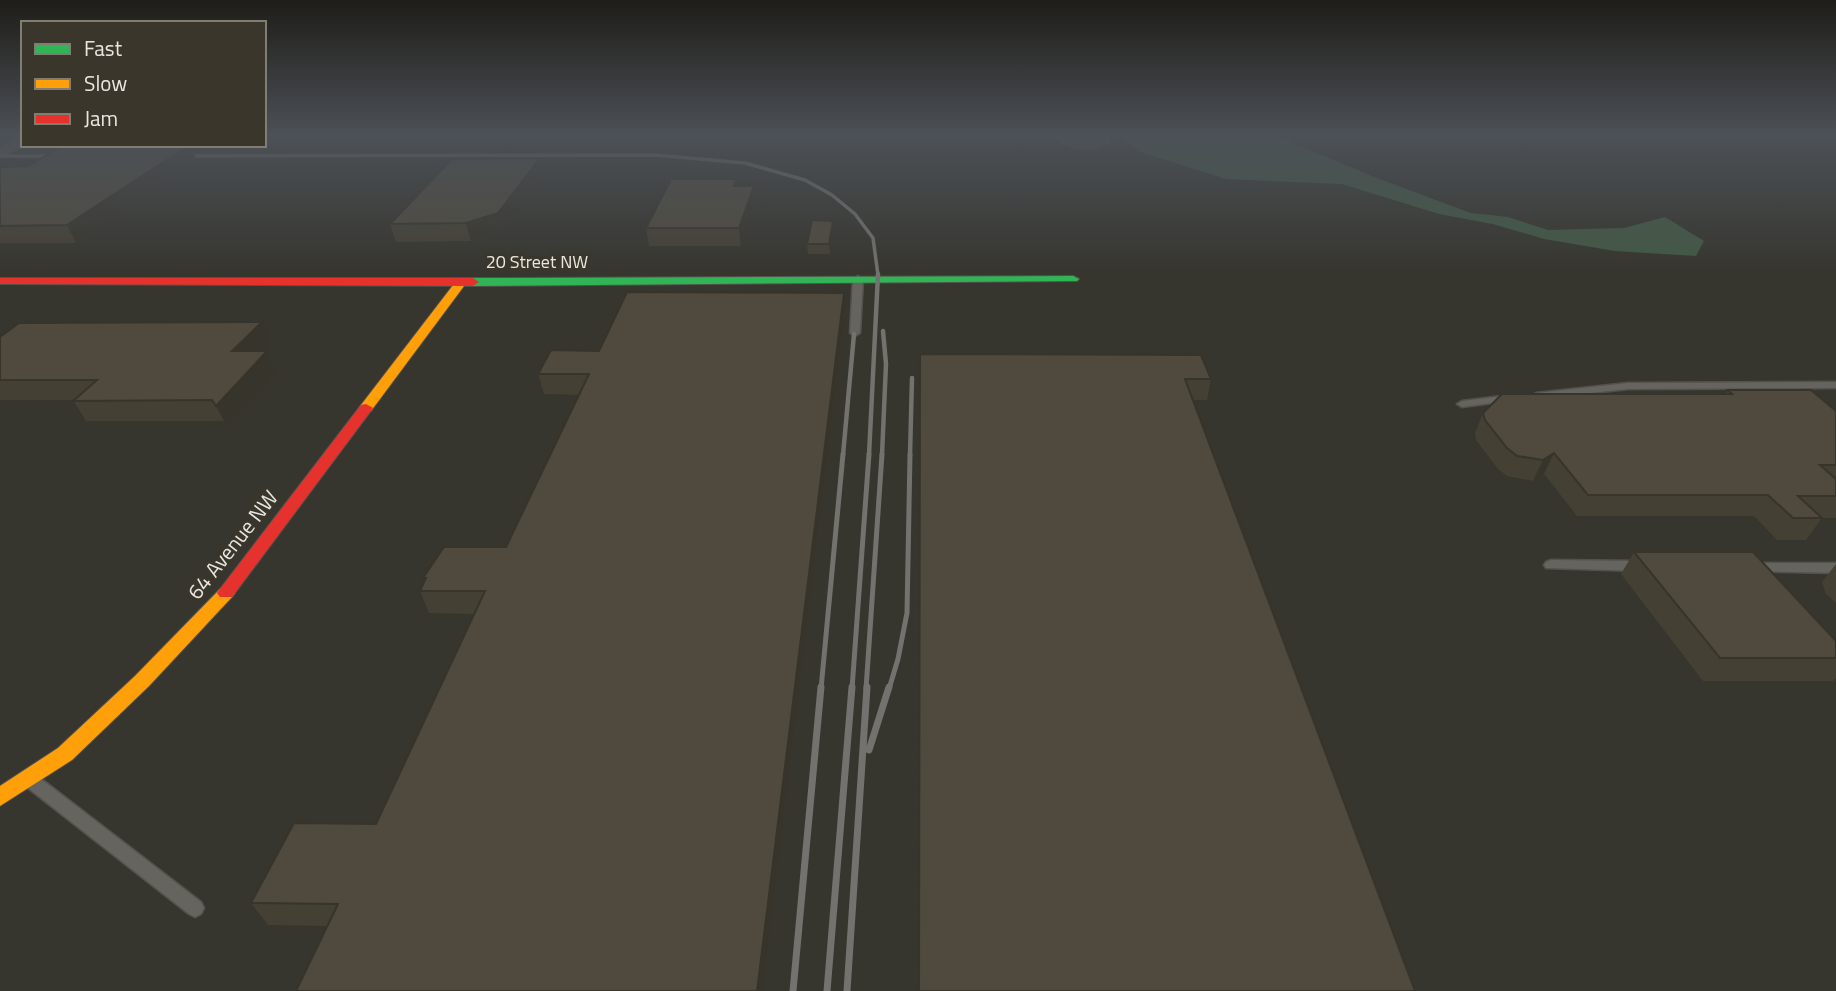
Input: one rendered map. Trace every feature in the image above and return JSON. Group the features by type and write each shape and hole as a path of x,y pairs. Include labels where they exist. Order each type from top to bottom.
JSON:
{"street":[{"name":"20 Street NW","path":"0,281 1073,279"},
{"name":"64 Avenue NW","path":"0,797 65,754 214,608 461,282"}],"lane":[{"path":"855,333 858,279"},
{"path":"1802,385 1819,398"},
{"path":"1462,404 1628,386 1836,385"},
{"path":"1551,565 1659,566"},
{"path":"1740,568 1836,568"},
{"path":"28,778 195,908"}],"green space":[{"path":"1301,182 1388,182 1471,213 1508,217 1548,230 1624,228 1665,217 1704,241 1696,256 1615,251 1544,239 1493,224 1439,214 1342,184"}],"building":[{"path":"0,182 132,182 67,225 0,226"},
{"path":"430,182 521,182 498,213 466,223 390,224"},
{"path":"669,182 735,182 734,186 754,186 739,228 646,228"},
{"path":"812,220 833,221 829,244 807,244"},
{"path":"627,292 844,293 757,991 296,991 338,904 251,903 294,823 376,824 485,591 420,591 426,578 423,578 444,547 506,547 589,374 538,374 551,350 599,351"},
{"path":"262,322 232,351 267,351 216,406 212,400 73,401 97,380 0,380 0,337 19,323"},
{"path":"920,354 1201,355 1211,379 1185,379 1415,991 919,991"},
{"path":"1728,390 1811,390 1836,411 1836,465 1820,465 1836,479 1836,496 1798,496 1822,518 1793,518 1768,495 1588,495 1554,453 1543,460 1517,456 1507,448 1485,420 1483,413 1502,394 1732,394"},
{"path":"1634,552 1753,552 1836,641 1836,658 1720,658"}],"railway":[{"path":"809,182 832,195 855,214 873,238 878,275"},
{"path":"869,455 878,275"},
{"path":"882,455 886,364 883,331"},
{"path":"843,455 854,334"},
{"path":"910,455 912,378"},
{"path":"821,689 843,454"},
{"path":"852,689 869,454"},
{"path":"866,689 882,454"},
{"path":"889,689 907,613 910,454"},
{"path":"793,991 821,687"},
{"path":"827,991 852,687"},
{"path":"847,991 867,687"},
{"path":"869,750 889,687"}],"traffic: fast":[{"path":"473,282 1073,279"}],"traffic: slow":[{"path":"366,408 461,282"},
{"path":"0,797 65,754 142,681 226,593"}],"traffic: jam":[{"path":"0,281 473,282"},
{"path":"226,593 366,408"}]}
